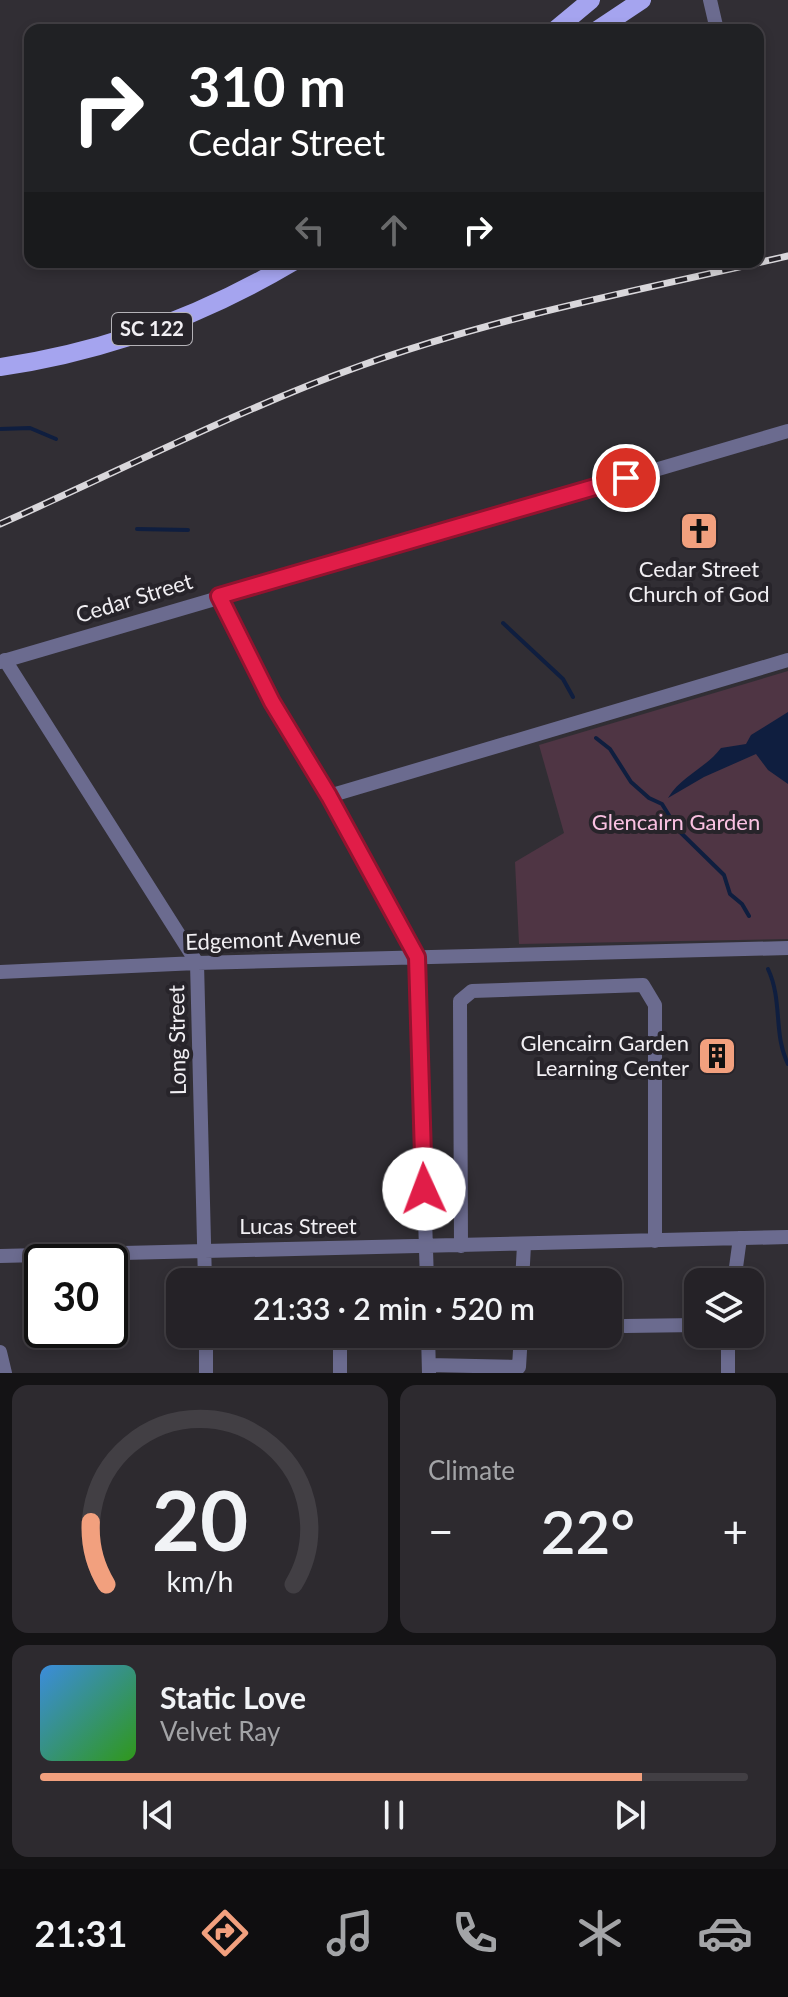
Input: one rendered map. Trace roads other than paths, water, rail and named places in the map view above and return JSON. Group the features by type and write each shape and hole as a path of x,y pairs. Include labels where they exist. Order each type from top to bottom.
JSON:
{"main road":[{"path":"562,24 591,0"},
{"path":"606,24 642,0"},
{"name":"SC 122","path":"0,367 82,352 128,338 206,307 281,268"}],"street":[{"path":"710,0 716,24"},
{"name":"Cedar Street","path":"3,661 788,431"},
{"path":"219,596 272,702 329,796 417,957 427,1268"},
{"path":"329,796 788,660"},
{"name":"Long Street","path":"3,661 197,963 205,1268"},
{"name":"Edgemont Avenue","path":"0,972 197,963 788,948"},
{"path":"461,1246 460,1001 472,991 627,985 643,985 655,1005 655,1241"},
{"name":"Lucas Street","path":"0,1256 788,1237"},
{"path":"736,1268 740,1238"},
{"path":"523,1268 524,1245"},
{"path":"625,1326 684,1325"},
{"path":"206,1348 206,1373"},
{"path":"340,1348 340,1373"},
{"path":"428,1348 429,1369 519,1367 520,1348"},
{"path":"728,1348 728,1373"},
{"path":"0,1352 5,1373"}],"water":[{"path":"788,712 788,784 768,770 756,754 704,777 668,798 680,783 721,748 746,744 751,735"}],"waterway":[{"path":"0,429 30,428 56,439"},
{"path":"137,529 188,530"},
{"path":"503,623 563,679 573,697"},
{"path":"596,738 610,749 631,782 649,798 662,804 678,830 724,875 730,894 742,904 749,916"},
{"path":"768,969 773,981 783,1053 788,1064"}],"railway":[{"path":"764,261 788,256"},
{"path":"0,524 224,421 360,366 465,332 734,268"}],"place":[{"name":"Cedar Street Church of God","path":"699,531"},
{"name":"Glencairn Garden Learning Center","path":"717,1056"}],"park label":[{"name":"Glencairn Garden","path":"676,822"}]}
